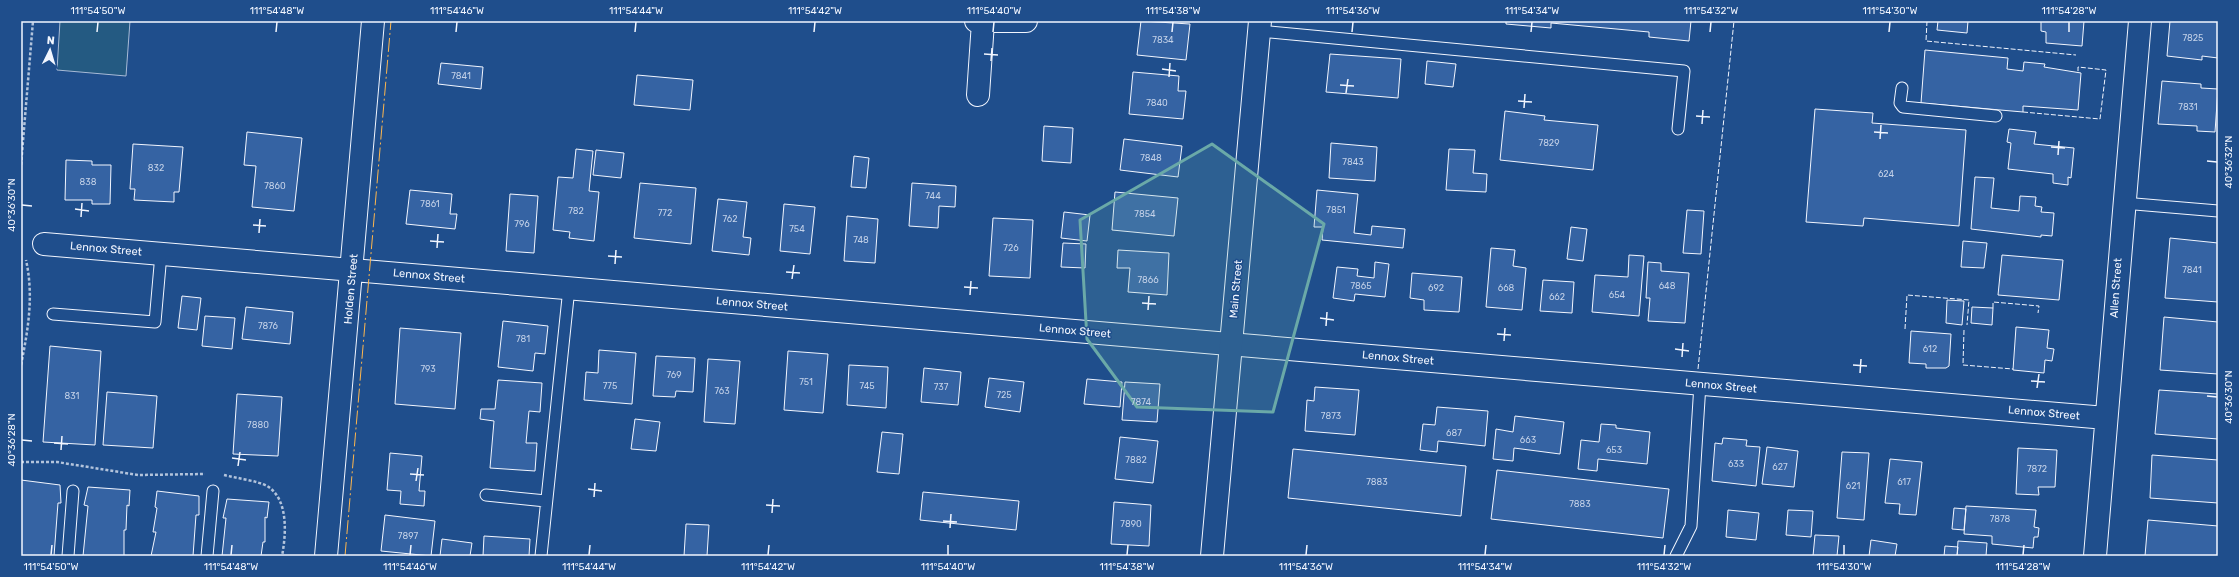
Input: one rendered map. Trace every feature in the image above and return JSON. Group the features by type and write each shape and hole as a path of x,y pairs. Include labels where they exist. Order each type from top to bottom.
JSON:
{"street":[{"name":"Holden Street","path":"326,556 373,21"},
{"path":"976,21 1026,22"},
{"name":"Allen Street","path":"2095,556 2123,203 2140,21"},
{"path":"978,95 983,22"},
{"name":"Main Street","path":"1216,556 1231,344 1259,26"},
{"name":"Lennox Street","path":"44,244 2106,418"}],"lane":[{"path":"1259,26 1684,71 1678,129"},
{"path":"1902,88 1900,103 1904,107 1996,116"},
{"path":"2123,203 2218,211"},
{"path":"53,314 155,322 161,254"},
{"path":"541,556 569,288"},
{"path":"1676,556 1691,526 1700,384"},
{"path":"68,556 73,491"},
{"path":"206,556 213,491"},
{"path":"486,495 546,501"}],"path":[{"path":"21,165 33,21"},
{"path":"21,365 28,332 31,297 24,254"},
{"path":"21,462 57,462 138,475 207,474"},
{"path":"221,475 267,486 279,497 283,510 282,556"}],"highlighted area":[{"path":"1212,144 1324,224 1273,412 1137,407 1087,339 1080,220"}],"shaded area":[{"path":"60,21 130,21 126,76 57,70"}],"building":[{"path":"1141,21 1190,24 1186,60 1137,55"},
{"path":"1506,21 1691,21 1689,41 1649,37 1649,32 1551,23 1551,28 1506,24"},
{"path":"1938,21 1968,21 1967,33 1937,30"},
{"path":"2041,21 2084,21 2082,46 2046,43 2046,32 2041,31"},
{"path":"2170,21 2218,21 2218,58 2202,56 2202,60 2167,56"},
{"path":"1925,50 2008,58 2007,69 2023,71 2024,62 2045,64 2044,67 2081,73 2078,110 2023,106 2023,112 1921,103"},
{"path":"1330,54 1401,59 1398,98 1326,92"},
{"path":"1427,61 1456,64 1453,87 1425,84"},
{"path":"441,63 483,67 481,89 438,84"},
{"path":"1133,72 1179,76 1178,91 1186,91 1183,119 1129,114"},
{"path":"637,75 693,80 690,110 634,105"},
{"path":"2162,81 2201,84 2201,88 2218,89 2215,132 2197,131 2197,126 2158,124"},
{"path":"1815,109 1873,113 1872,123 1966,130 1959,226 1864,218 1863,226 1806,222"},
{"path":"1505,111 1545,116 1544,120 1598,125 1593,170 1500,160"},
{"path":"1044,126 1073,128 1071,163 1042,161"},
{"path":"2009,129 2036,132 2034,144 2074,148 2071,178 2068,177 2068,185 2053,183 2053,174 2008,169 2011,143 2007,142"},
{"path":"247,132 302,138 294,211 252,207 256,166 244,165"},
{"path":"1124,139 1182,146 1178,177 1120,170"},
{"path":"1331,143 1377,147 1375,181 1329,178"},
{"path":"133,144 183,147 179,192 174,192 174,202 134,200 135,189 130,189"},
{"path":"576,149 593,151 589,191 599,192 594,241 569,238 570,232 553,230 558,177 573,178"},
{"path":"1449,149 1475,150 1473,173 1487,174 1486,192 1446,190"},
{"path":"596,150 624,153 621,178 593,175"},
{"path":"854,156 869,158 866,188 851,187"},
{"path":"66,160 92,161 92,165 111,165 110,204 92,204 92,200 65,200"},
{"path":"1975,177 1994,178 1991,208 2019,211 2020,196 2036,197 2035,206 2042,207 2041,212 2054,213 2052,236 2041,235 2041,237 1971,229"},
{"path":"640,183 696,188 691,244 634,238"},
{"path":"912,183 956,186 955,207 939,206 938,228 909,226"},
{"path":"410,190 452,194 450,214 457,214 455,229 406,224"},
{"path":"1317,190 1358,194 1354,233 1371,235 1372,226 1405,229 1403,248 1322,240 1323,227 1314,227"},
{"path":"1115,192 1178,198 1174,236 1112,230"},
{"path":"510,194 538,196 534,253 506,251"},
{"path":"718,199 747,202 743,237 751,238 749,255 712,251"},
{"path":"784,204 815,207 810,254 780,251"},
{"path":"1687,210 1704,211 1701,254 1683,253"},
{"path":"1064,212 1090,215 1087,241 1061,238"},
{"path":"847,216 878,219 875,263 844,261"},
{"path":"993,218 1033,220 1030,278 989,276"},
{"path":"1571,227 1587,229 1583,261 1567,259"},
{"path":"2170,238 2218,243 2218,302 2165,298"},
{"path":"1963,241 1987,243 1984,268 1961,267"},
{"path":"1063,243 1086,244 1085,268 1061,267"},
{"path":"1491,248 1515,250 1513,266 1526,268 1522,310 1486,307"},
{"path":"1118,250 1169,253 1167,295 1128,292 1130,268 1117,268"},
{"path":"1629,255 1644,256 1639,316 1592,312 1595,275 1628,277"},
{"path":"2002,255 2063,260 2059,300 1998,295"},
{"path":"1375,262 1389,264 1385,297 1355,294 1354,301 1333,298 1337,267 1358,269 1357,276 1374,278"},
{"path":"1648,262 1661,263 1661,271 1689,273 1685,323 1648,321 1650,298 1646,298"},
{"path":"1412,273 1462,277 1459,312 1424,310 1424,300 1410,298"},
{"path":"1543,280 1574,282 1572,313 1540,311"},
{"path":"182,296 201,298 197,330 178,328"},
{"path":"1947,300 1964,301 1962,325 1946,323"},
{"path":"246,307 293,312 290,344 242,339"},
{"path":"1972,307 1993,308 1992,325 1971,323"},
{"path":"205,316 235,318 232,349 202,346"},
{"path":"2164,317 2218,322 2218,374 2160,370"},
{"path":"503,321 548,326 545,354 535,353 533,371 498,367"},
{"path":"2016,327 2049,330 2047,348 2054,349 2052,361 2045,360 2044,373 2013,370"},
{"path":"400,328 461,333 455,409 395,404"},
{"path":"1911,331 1951,334 1949,366 1946,368 1926,368 1926,364 1909,363"},
{"path":"50,346 101,351 95,445 43,442"},
{"path":"599,350 636,353 632,404 584,400 586,372 598,373"},
{"path":"788,351 828,354 823,413 784,410"},
{"path":"656,356 695,358 693,392 676,391 675,397 653,396"},
{"path":"708,359 740,361 735,424 704,422"},
{"path":"849,365 888,367 886,408 847,405"},
{"path":"924,368 961,372 958,405 921,402"},
{"path":"989,378 1024,382 1020,412 985,407"},
{"path":"1087,379 1122,382 1120,407 1084,404"},
{"path":"498,380 542,383 540,412 529,411 526,443 537,443 535,471 490,468 494,421 480,419 481,409 495,409"},
{"path":"1125,382 1160,384 1157,422 1122,420"},
{"path":"1315,387 1359,390 1355,435 1305,431 1307,400 1314,401"},
{"path":"2159,390 2218,394 2218,439 2155,434"},
{"path":"107,392 157,396 153,448 103,445"},
{"path":"237,394 282,397 278,456 233,454"},
{"path":"1437,407 1488,411 1485,446 1438,441 1437,452 1420,450 1423,424 1435,425"},
{"path":"1515,416 1564,422 1560,454 1514,448 1513,461 1493,459 1496,429 1513,432"},
{"path":"635,419 660,422 656,451 631,449"},
{"path":"1601,424 1616,425 1616,428 1650,432 1647,464 1598,459 1597,471 1578,469 1581,440 1599,442"},
{"path":"882,432 903,434 899,474 877,472"},
{"path":"1120,437 1158,441 1153,483 1115,479"},
{"path":"1723,438 1747,440 1746,446 1760,447 1756,486 1712,481 1715,443 1722,444"},
{"path":"1767,447 1798,451 1794,487 1762,484"},
{"path":"2018,448 2057,450 2055,487 2038,487 2039,495 2016,494"},
{"path":"1293,449 1466,466 1461,516 1288,498"},
{"path":"1842,452 1869,453 1864,520 1837,518"},
{"path":"390,453 422,456 419,491 425,491 424,506 400,504 401,491 387,490"},
{"path":"2152,455 2218,460 2218,503 2150,498"},
{"path":"1890,459 1922,462 1916,515 1899,514 1900,504 1885,503"},
{"path":"1497,470 1669,489 1663,538 1491,519"},
{"path":"21,480 60,485 61,503 58,503 54,556 21,556"},
{"path":"88,487 130,490 129,506 127,505 126,530 124,530 124,556 83,556 88,506 84,505"},
{"path":"157,491 199,496 199,515 196,515 193,556 151,556 156,532 153,532 157,508 155,507"},
{"path":"923,492 1019,501 1016,530 920,520"},
{"path":"227,499 269,502 267,518 265,517 265,542 263,542 261,556 222,556 226,518 223,518"},
{"path":"1114,502 1151,505 1149,546 1111,544"},
{"path":"1966,506 2036,510 2034,527 2039,528 2038,537 2034,537 2033,548 1992,544 1992,536 1964,534"},
{"path":"1954,508 1966,509 1964,530 1952,529"},
{"path":"1728,510 1759,513 1756,540 1726,537"},
{"path":"1788,510 1813,511 1811,537 1786,535"},
{"path":"385,515 435,521 431,556 381,551"},
{"path":"2148,520 2218,526 2218,556 2145,556"},
{"path":"686,524 709,525 707,556 684,556"},
{"path":"1815,535 1839,536 1837,556 1813,556"},
{"path":"484,536 530,539 529,556 483,556"},
{"path":"442,539 472,543 470,556 440,556"},
{"path":"1871,540 1897,544 1895,556 1869,556"},
{"path":"1958,541 1987,543 1986,556 1957,556"},
{"path":"1945,546 1958,547 1957,556 1944,556"}],"fence":[{"path":"1698,369 1734,21"},
{"path":"1927,21 1926,41 2076,55"},
{"path":"2023,112 2100,119 2106,70 2078,67 2078,72"},
{"path":"1905,329 1907,295 1969,300 1967,325"},
{"path":"1993,308 1993,302 2039,306 2038,313"},
{"path":"1964,330 1963,365 2013,369"}],"power":[{"path":"345,556 391,21"}]}
